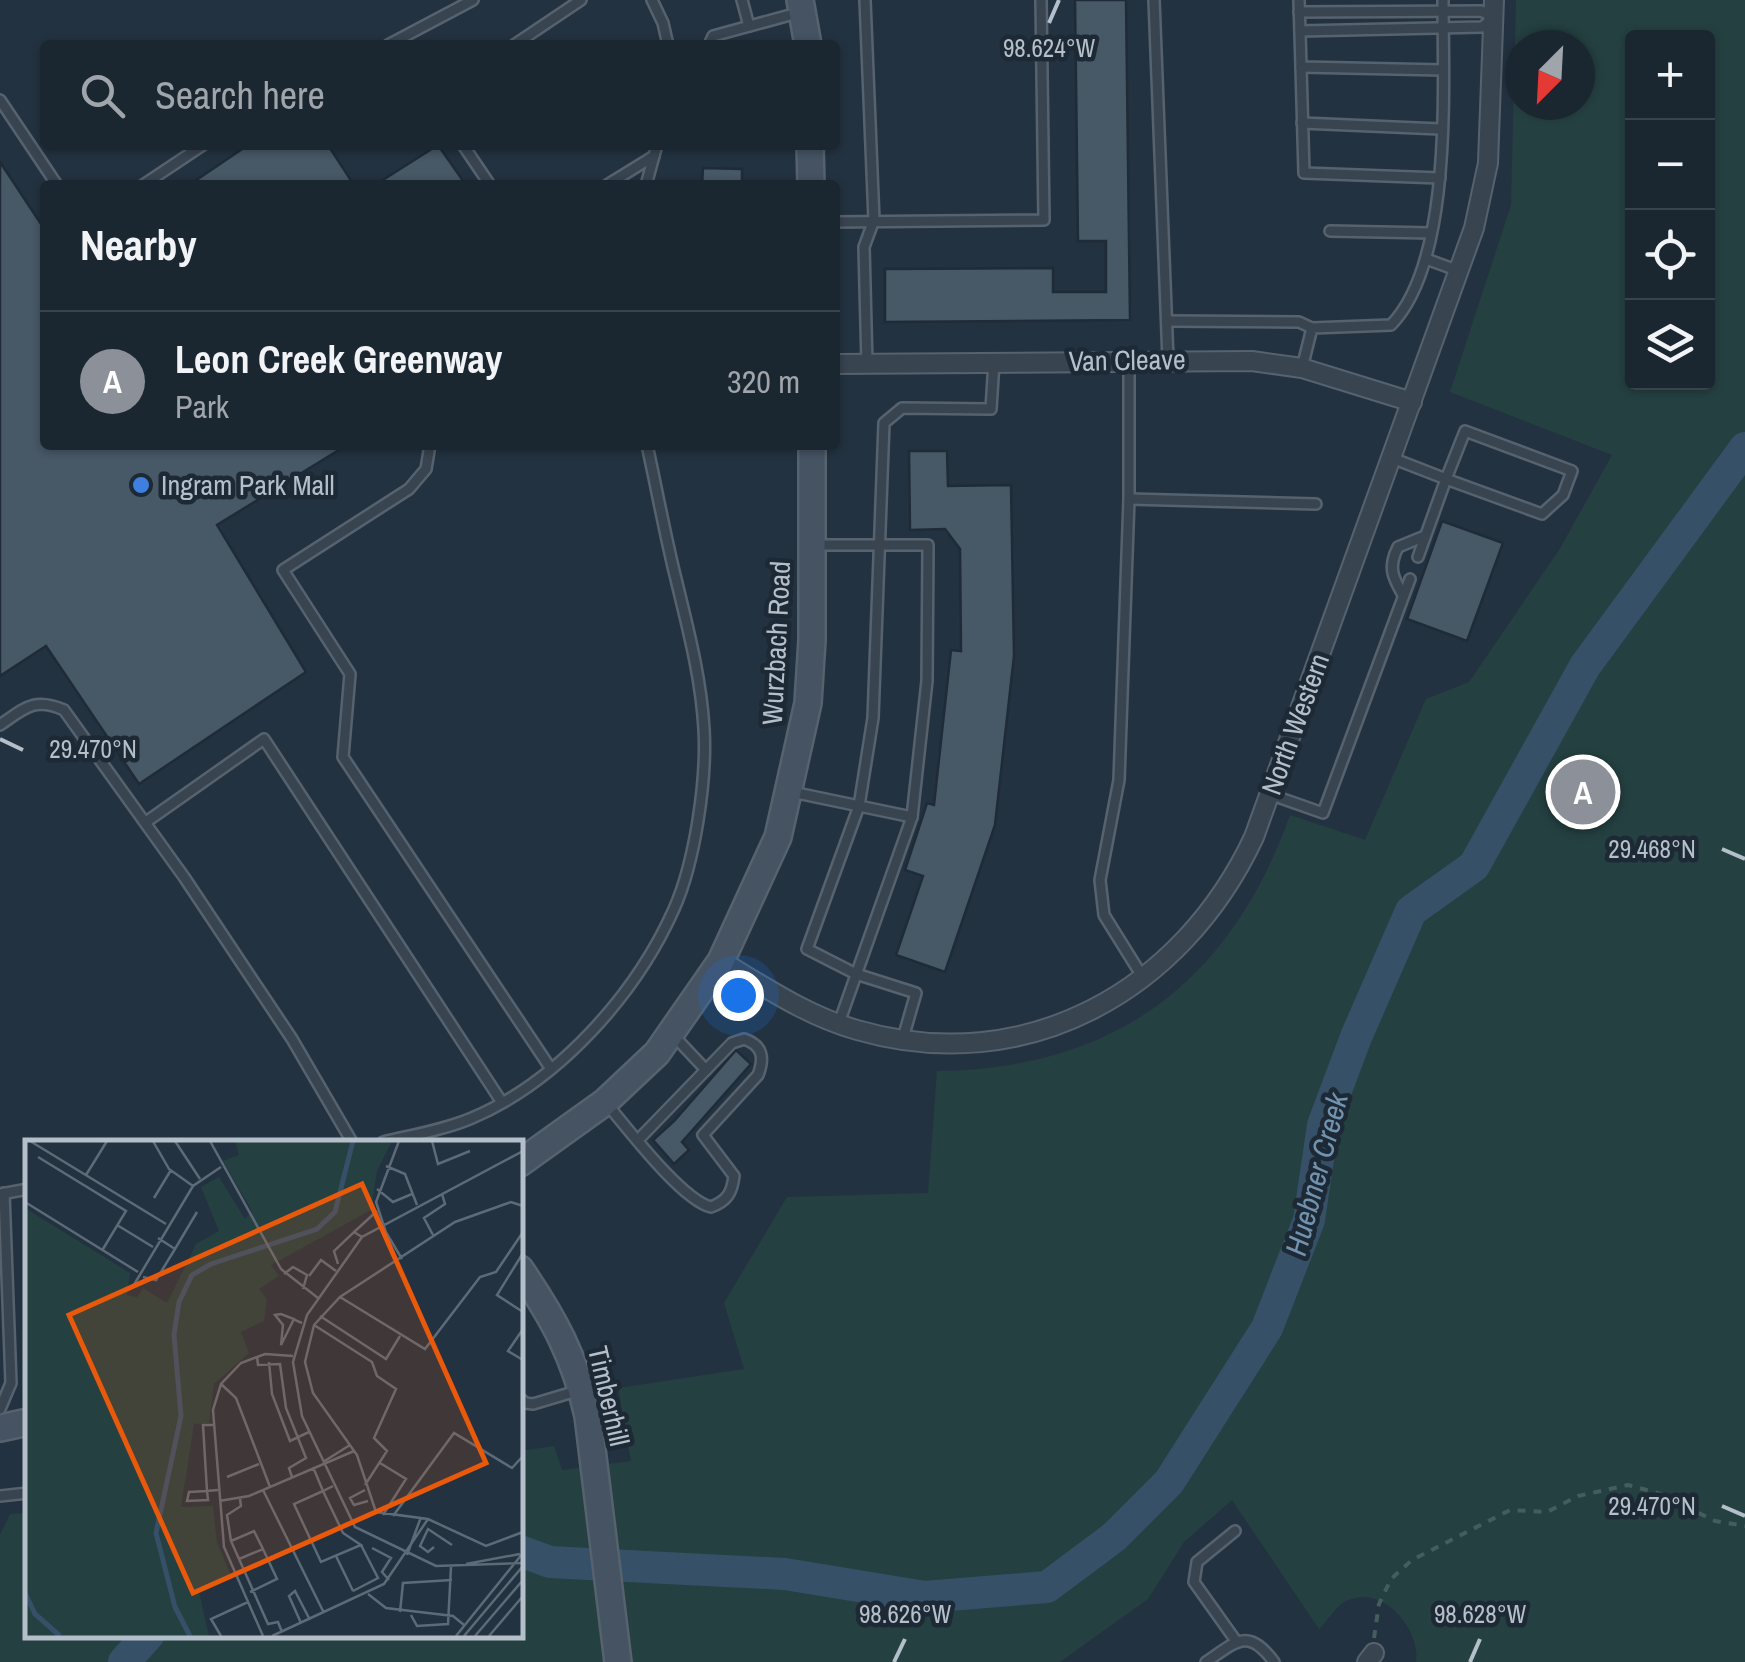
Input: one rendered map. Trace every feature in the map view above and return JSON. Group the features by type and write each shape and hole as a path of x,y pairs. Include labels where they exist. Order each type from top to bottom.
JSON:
{"main road":[{"path":"802,6 807,40"},
{"path":"810,150 811,180"},
{"name":"Wurzbach Road","path":"522,1162 605,1102 657,1053 721,961 778,838 808,703 812,640 812,450"},
{"name":"Timberhill","path":"522,1272 570,1350 582,1389 618,1662"},
{"path":"0,1428 25,1423"}],"street":[{"name":"North Western","path":"721,961 794,1005 838,1024 902,1040 960,1043 1028,1033 1093,1010 1144,978 1178,950 1222,898 1254,836 1474,228 1488,163 1494,8"},
{"name":"Van Cleave","path":"840,364 1252,361 1302,368 1412,402"}],"lane":[{"path":"398,40 474,0"},
{"path":"521,40 580,0"},
{"path":"652,0 667,40"},
{"path":"742,0 749,26"},
{"path":"865,0 874,220 864,247 867,364"},
{"path":"840,222 1044,220 1041,0"},
{"path":"1154,0 1168,360"},
{"path":"1299,0 1304,173 1440,178"},
{"path":"1167,321 1300,322 1312,328 1390,325 1402,314 1426,259 1440,178 1442,5"},
{"path":"1299,12 1442,5 1494,8"},
{"path":"711,40 802,6"},
{"path":"1300,31 1482,28 1494,8"},
{"path":"1301,66 1443,70"},
{"path":"0,100 54,180"},
{"path":"1302,123 1440,129"},
{"path":"150,180 196,150"},
{"path":"466,150 487,180"},
{"path":"614,180 656,150"},
{"path":"647,180 656,150"},
{"path":"1330,232 1430,233"},
{"path":"1426,259 1460,271"},
{"path":"1302,368 1312,328"},
{"path":"1129,360 1129,500 1119,780 1100,880 1104,915 1144,978"},
{"path":"902,1040 916,993 856,974 807,949 859,806 873,718 884,423 902,408 991,409 994,362"},
{"path":"1392,458 1446,478 1542,514 1562,496 1572,471 1465,431 1446,478 1418,557"},
{"path":"429,450 426,469 409,489 284,570 350,674 343,757 550,1069"},
{"path":"390,1140 472,1118 550,1069 600,1021 654,947 676,906 691,850 704,733 698,669 648,450"},
{"path":"1129,500 1316,504"},
{"path":"1403,595 1390,572 1392,559 1398,546 1425,536"},
{"path":"812,544 928,545 928,681 912,817 838,1024"},
{"path":"1269,794 1323,813 1410,578"},
{"path":"0,725 34,704 47,703 64,710 146,822 292,1038 351,1140"},
{"path":"146,822 264,738 501,1101"},
{"path":"790,792 912,817"},
{"path":"672,1034 706,1070"},
{"path":"605,1102 638,1140 691,1198 711,1207 724,1202 732,1191 734,1176 703,1135 758,1074 763,1063 762,1051 756,1043 744,1039 732,1043 638,1140"},
{"path":"0,1408 11,1383 2,1194"},
{"path":"522,1399 533,1404 582,1389"},
{"path":"0,1496 25,1493"},
{"path":"1235,1532 1197,1562 1194,1582 1236,1641"},
{"path":"1206,1662 1246,1638 1261,1644 1274,1662"}],"path":[{"path":"1370,1658 1378,1604 1392,1579 1412,1560 1510,1510 1546,1512 1578,1496 1628,1485 1715,1520 1745,1526"}],"green space":[{"path":"1516,0 1745,0 1745,1662 1416,1662 1416,1649 1406,1623 1373,1598 1346,1601 1319,1629 1232,1500 1184,1542 1148,1599 1060,1662 0,1662 0,1535 10,1514 25,1513 25,1637 522,1637 522,1451 554,1446 562,1470 631,1461 618,1388 744,1369 724,1303 787,1197 928,1193 937,1071 1001,1066 1059,1054 1112,1033 1158,1004 1200,968 1235,925 1265,874 1290,815 1365,840 1426,699 1469,682 1559,550 1612,455 1450,392 1511,205 1513,120 1595,120 1595,30 1515,30"}],"building":[{"path":"1075,0 1126,0 1130,320 885,322 885,269 1053,268 1053,292 1106,292 1106,241 1078,241"},
{"path":"241,150 331,150 351,180 196,180"},
{"path":"430,150 442,150 462,180 383,180"},
{"name":"Ingram Park Mall","path":"0,162 40,222 40,450 339,450 217,525 306,672 139,784 46,646 0,676"},
{"path":"703,168 742,169 742,180 702,180"},
{"path":"909,451 947,451 948,486 1011,485 1014,656 995,825 945,972 896,955 923,876 905,870 927,803 934,805 951,650 961,651 960,549 945,529 910,530"},
{"path":"1442,521 1503,543 1467,641 1407,619"},
{"path":"736,1050 751,1064 682,1142 689,1150 674,1164 653,1140"}],"waterway":[{"name":"Huebner Creek","path":"522,1552 550,1562 785,1574 925,1597 1047,1587 1114,1537 1169,1482 1267,1328 1309,1220 1323,1125 1411,911 1474,866 1585,666 1745,448"},
{"name":"Huebner Creek","path":"124,1662 146,1637"}],"place":[{"name":"Ingram Park Mall","path":"141,485"},
{"name":"Leon Creek Greenway","path":"1583,792"}]}
